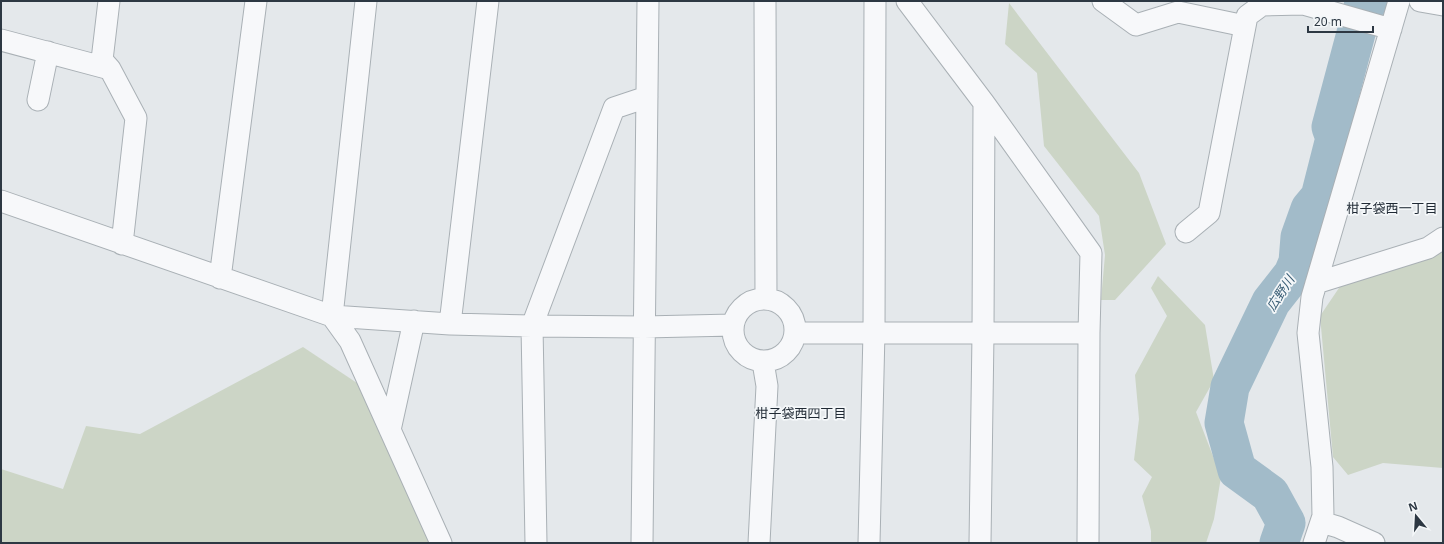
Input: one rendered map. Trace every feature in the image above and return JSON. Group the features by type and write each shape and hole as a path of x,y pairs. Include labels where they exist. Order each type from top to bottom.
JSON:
{"street":[{"path":"109,1 102,60 110,69 136,118 122,244"},
{"path":"220,278 256,1"},
{"path":"366,1 332,316 350,341 441,543"},
{"path":"450,324 488,1"},
{"path":"642,543 648,1"},
{"path":"765,1 766,299"},
{"path":"869,543 874,332 875,1"},
{"path":"908,1 984,103 1091,253 1088,543"},
{"path":"1103,1 1136,25 1178,12 1245,26"},
{"path":"1314,543 1323,516 1322,467 1308,333 1312,297 1399,1"},
{"path":"1420,1 1443,5"},
{"path":"1186,232 1209,213 1247,16 1262,5 1303,4 1390,29"},
{"path":"1,40 110,69"},
{"path":"38,100 48,52"},
{"path":"536,543 532,326 614,108 647,97"},
{"path":"980,543 984,103"},
{"path":"1,201 332,316 450,324 532,326 644,328 733,325"},
{"path":"1316,283 1428,248 1443,238"},
{"path":"756,299 766,299 776,301 784,306 791,314 795,323 796,333 794,342 781,357 763,362 752,359 743,354 736,346 733,336 733,325 736,317 744,306 756,299"},
{"path":"390,430 414,321"},
{"path":"796,333 1089,333"},
{"path":"759,543 767,386 763,362"},
{"path":"1321,522 1338,527 1374,543"}],"green space":[{"path":"1009,3 1139,173 1166,244 1115,300 1101,300 1105,255 1099,216 1044,146 1037,73 1005,44"},
{"path":"1443,252 1443,468 1383,463 1348,475 1333,457 1320,316 1341,285"},
{"path":"1158,276 1205,325 1214,380 1196,412 1221,477 1214,519 1206,543 1151,543 1151,531 1142,496 1152,477 1134,460 1139,419 1135,375 1167,316 1151,288"},
{"path":"303,347 357,383 432,543 1,543 1,469 63,489 86,426 140,434"}],"waterway":[{"name":"広野川","path":"1279,543 1286,523 1270,494 1237,470 1224,423 1230,387 1271,302 1293,274 1298,262 1300,237 1310,209 1320,197 1335,138 1331,127 1363,7 1369,1"}],"district":[{"name":"柑子袋西一丁目","path":"1392,208"},
{"name":"柑子袋西四丁目","path":"801,413"}]}
